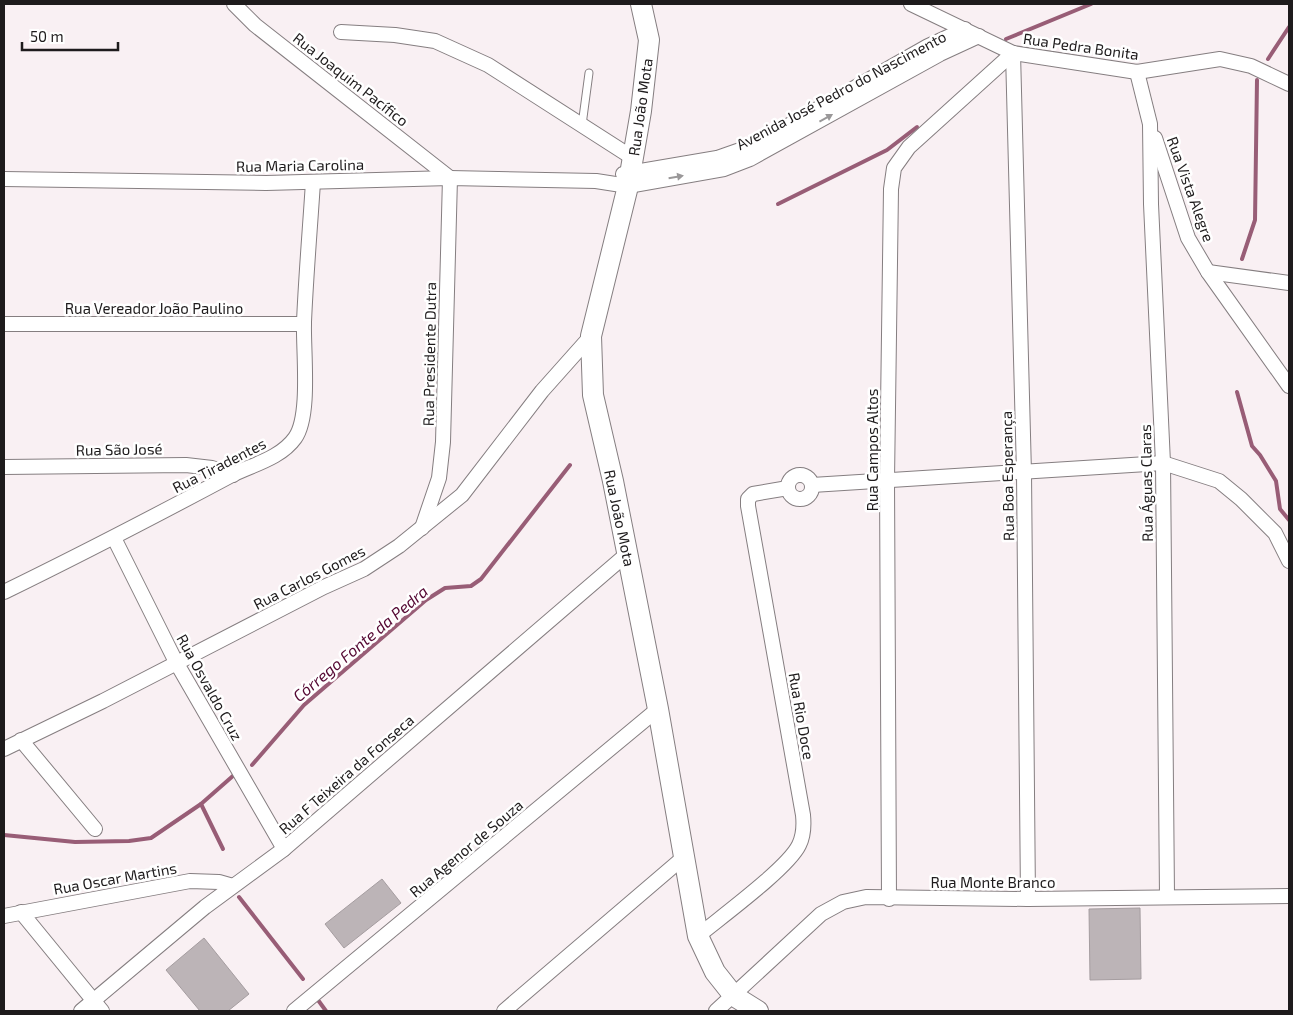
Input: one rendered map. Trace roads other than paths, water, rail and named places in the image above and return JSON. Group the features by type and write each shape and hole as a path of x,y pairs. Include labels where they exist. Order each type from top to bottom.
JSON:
{"main road":[{"name":"Rua João Mota","path":"642,4 649,40 641,111 630,172 591,336 593,395 658,710 698,936 715,972 734,996 758,1011"}],"street":[{"name":"Rua Joaquim Pacífico","path":"234,4 255,25 450,178"},
{"name":"Rua Pedra Bonita","path":"911,4 1013,53 1137,72 1220,59 1250,66 1289,84"},
{"name":"Avenida José Pedro do Nascimento","path":"630,172 717,158 754,144 928,46 965,29"},
{"path":"341,32 395,35 435,41 488,65 582,125 630,172"},
{"name":"Avenida José Pedro do Nascimento","path":"630,172 724,169 750,159 940,54 979,36"},
{"name":"Rua Boa Esperança","path":"1013,53 1024,473 1028,899"},
{"name":"Rua Campos Altos","path":"890,898 888,480 891,189 894,168 909,147 1013,53"},
{"name":"Rua Águas Claras","path":"1137,72 1150,124 1151,204 1163,463 1167,896"},
{"name":"Rua Vista Alegre","path":"1150,124 1188,238 1208,272 1289,386"},
{"name":"Rua Maria Carolina","path":"4,179 313,182 450,178 596,180 630,172"},
{"name":"Rua Presidente Dutra","path":"422,528 439,478 443,442 450,178"},
{"name":"Rua Tiradentes","path":"4,592 114,538 233,475 275,457 295,438 302,417 304,391 304,324 313,182"},
{"path":"1151,204 1174,200"},
{"path":"1208,272 1289,283"},
{"name":"Rua Vereador João Paulino","path":"4,324 304,324"},
{"name":"Rua Carlos Gomes","path":"4,749 364,569 422,528 462,495 542,391 591,336"},
{"path":"888,480 1163,463 1219,482 1242,499 1275,533 1289,561"},
{"name":"Rua São José","path":"4,467 186,464 212,468 233,475"},
{"name":"Rua Rio Doce","path":"698,936 782,866 799,846 804,831 803,815 748,499 753,494 788,488 792,496 801,499 810,494 812,485 888,480"},
{"name":"Rua Osvaldo Cruz","path":"114,538 176,662 284,849"},
{"name":"Rua F Teixeira da Fonseca","path":"81,1011 98,1006 233,886 284,849 627,554"},
{"name":"Rua Agenor de Souza","path":"294,1011 658,710"},
{"path":"21,740 95,829"},
{"path":"504,1011 684,857"},
{"name":"Rua Oscar Martins","path":"4,916 190,881 219,882 233,886"},
{"name":"Rua Monte Branco","path":"716,1011 821,914 843,902 866,897 1028,899 1289,896"},
{"path":"21,912 98,1006"}],"lane":[{"path":"582,125 589,73"}],"waterway":[{"name":"Córrego Fonte da Pedra","path":"1006,39 1091,4"},
{"path":"1268,59 1289,27"},
{"path":"1242,259 1255,220 1257,80"},
{"name":"Córrego Fonte da Pedra","path":"778,204 887,150 917,127"},
{"path":"1237,392 1252,446 1260,455 1276,481 1280,509 1289,520"},
{"name":"Córrego Fonte da Pedra","path":"252,765 304,705 426,600 445,588 471,586 481,579 570,465"},
{"name":"Córrego Fonte da Pedra","path":"4,835 75,842 129,841 151,838 201,804 234,775"},
{"path":"201,804 223,849"},
{"path":"239,897 303,979"},
{"path":"318,1000 326,1011"}]}
